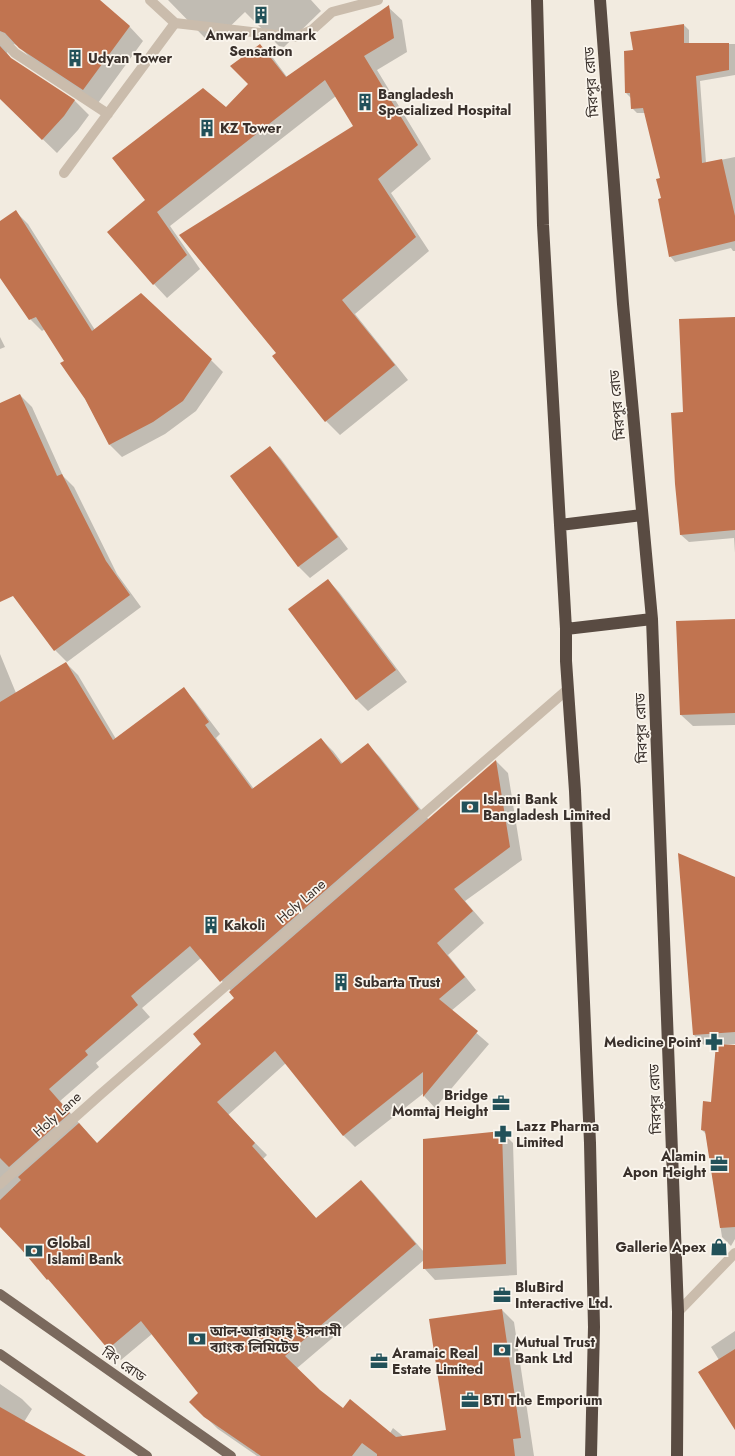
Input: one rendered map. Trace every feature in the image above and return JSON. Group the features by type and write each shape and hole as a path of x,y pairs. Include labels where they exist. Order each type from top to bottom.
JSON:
{"highway":[{"path":"537,0 543,225 575,799 590,1143 594,1327 591,1456"},
{"name":"মিরপুর রোড","path":"600,0 623,304 652,619 678,1312 677,1456"},
{"path":"560,525 642,515"},
{"path":"566,628 652,619"}],"main road":[{"name":"রিং রোড","path":"0,1294 231,1456"},
{"path":"0,1354 147,1456"}],"street":[{"path":"150,0 175,23 295,37 312,30 332,12 378,0"},
{"path":"64,173 175,23"},
{"path":"0,38 15,53 108,114"},
{"name":"Holy Lane","path":"0,1184 568,689"},
{"path":"678,1312 735,1253"}],"building":[{"name":"Udyan Tower","path":"0,0 100,0 130,26 83,90 19,48 5,33 0,31"},
{"path":"389,5 394,38 364,56 418,145 378,179 416,237 342,300 395,365 325,422 272,356 276,353 179,235 353,126 325,80 157,212 187,255 153,285 107,232 145,200 112,158 203,88 226,107 248,84 230,66 260,44 286,77"},
{"path":"684,24 684,43 729,43 729,70 696,76 702,163 722,159 735,216 735,241 669,257 658,199 661,198 656,179 660,178 643,108 631,109 630,93 625,93 624,51 633,50 630,32"},
{"path":"0,46 11,58 75,100 64,116 42,140 0,99"},
{"path":"16,210 92,331 141,293 212,359 183,401 153,422 109,445 85,399 60,363 64,361 36,317 29,320 0,278 0,221"},
{"path":"735,317 735,530 680,535 675,484 671,413 683,412 679,319"},
{"path":"20,394 57,476 62,474 106,561 130,595 54,651 13,596 0,602 0,403"},
{"path":"270,446 338,537 298,567 230,476"},
{"path":"328,579 396,670 356,700 288,609"},
{"path":"735,619 735,713 680,715 676,621"},
{"path":"66,662 113,740 184,687 209,722 205,725 252,789 321,738 341,764 368,743 419,809 220,982 190,946 131,996 138,1005 85,1051 88,1055 49,1089 70,1113 9,1167 0,1158 0,702"},
{"path":"496,760 510,847 454,889 473,911 437,943 465,977 439,999 478,1031 423,1097 423,1072 343,1136 275,1051 217,1102 255,1143 252,1146 316,1218 361,1180 416,1244 285,1356 320,1390 343,1408 350,1399 396,1437 446,1430 429,1319 502,1309 521,1438 513,1439 515,1456 377,1456 377,1454 362,1443 352,1456 261,1456 204,1417 189,1402 198,1393 141,1321 108,1349 48,1279 47,1280 0,1227 0,1200 21,1180 18,1177 79,1123 97,1143 201,1044 193,1034 234,998 229,992"},
{"path":"678,853 735,877 735,1032 693,1035"},
{"path":"716,1044 735,1045 735,1227 720,1228 705,1131 701,1130 703,1101 711,1102"},
{"path":"502,1131 506,1264 423,1269 423,1139"},
{"path":"735,1349 735,1430 698,1372"},
{"path":"0,1407 86,1456 0,1456"}],"place":[{"name":"Anwar Landmark Sensation","path":"261,15"},
{"name":"Udyan Tower","path":"75,58"},
{"name":"Bangladesh Specialized Hospital","path":"365,102"},
{"name":"KZ Tower","path":"207,128"},
{"name":"Islami Bank Bangladesh Limited","path":"470,807"},
{"name":"Kakoli","path":"211,925"},
{"name":"Subarta Trust","path":"341,982"},
{"name":"Medicine Point","path":"714,1042"},
{"name":"Bridge Momtaj Height","path":"501,1103"},
{"name":"Lazz Pharma Limited","path":"503,1134"},
{"name":"Alamin Apon Height","path":"719,1164"},
{"name":"Gallerie Apex","path":"719,1247"},
{"name":"Global Islami Bank","path":"34,1251"},
{"name":"BluBird Interactive Ltd.","path":"502,1295"},
{"name":"আল-আরাফাহ্ ইসলামী ব্যাংক লিমিটেড","path":"197,1339"},
{"name":"Mutual Trust Bank Ltd","path":"502,1350"},
{"name":"Aramaic Real Estate Limited","path":"379,1361"},
{"name":"BTI The Emporium","path":"470,1400"}]}
